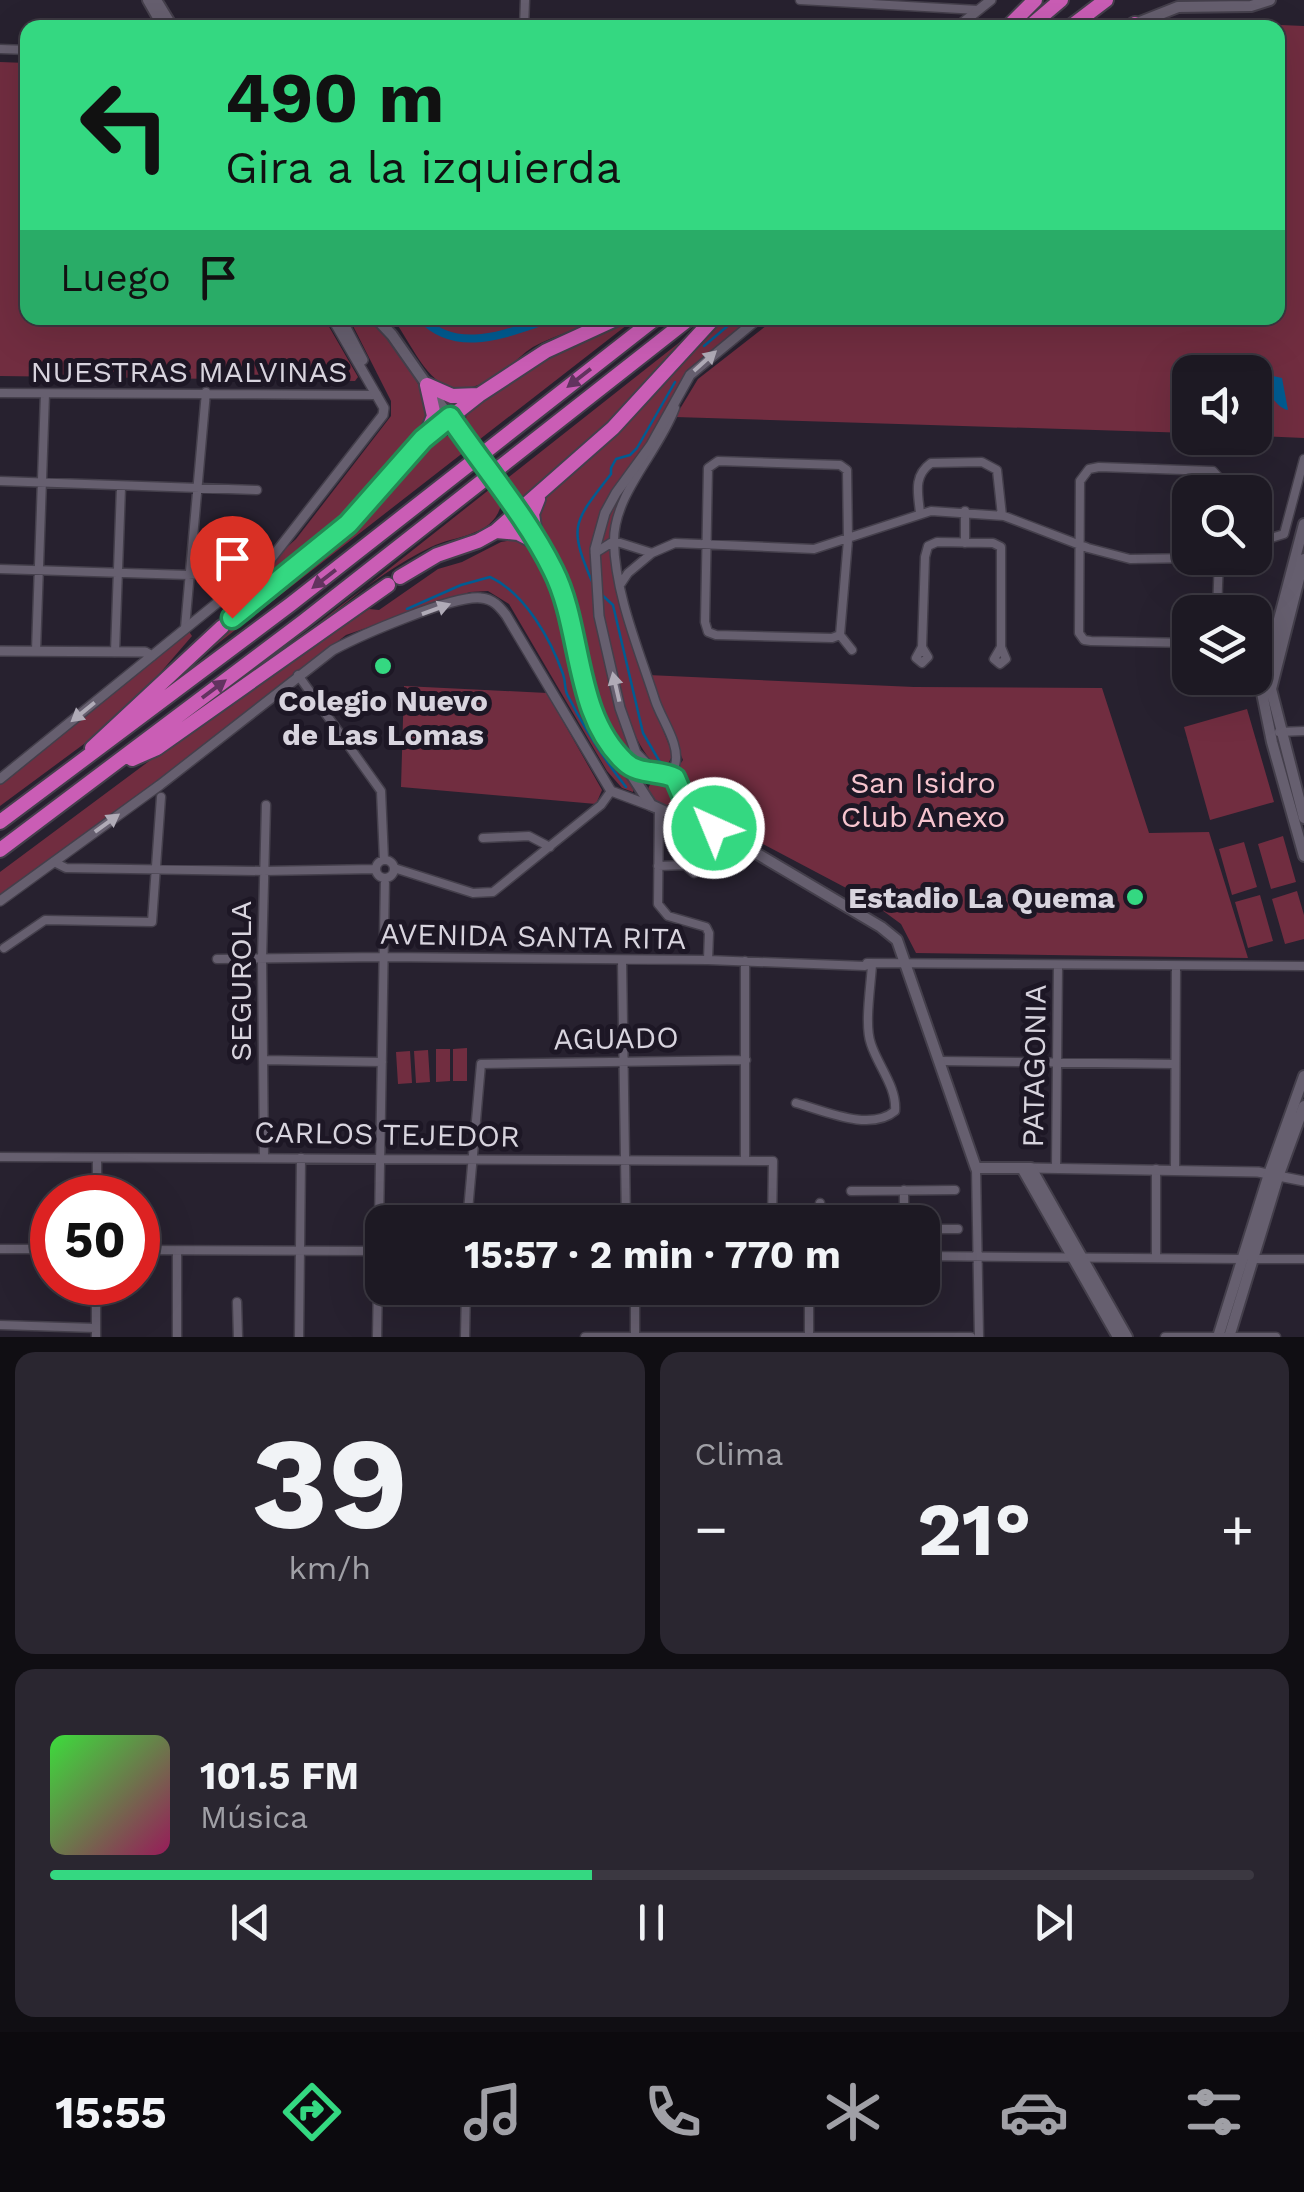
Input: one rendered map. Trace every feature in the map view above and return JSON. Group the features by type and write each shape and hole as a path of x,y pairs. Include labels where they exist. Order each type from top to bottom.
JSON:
{"highway":[{"path":"1015,20 1035,0"},
{"path":"1037,20 1060,0"},
{"path":"1080,20 1106,0"},
{"path":"71,771 104,734 227,622 348,524 423,439 546,350 602,325"},
{"path":"0,822 307,592 647,325"},
{"path":"0,850 320,609 681,325"},
{"path":"109,769 157,748 394,581 437,555 478,542 496,531 613,428 708,325"},
{"path":"427,384 455,397 479,395"},
{"path":"423,439 434,416 427,384"},
{"path":"536,542 532,514 540,494"},
{"path":"496,531 518,533 536,542"}],"main road":[{"path":"1147,20 1178,7 1251,6 1270,0"},
{"path":"383,325 552,568 568,608 592,706 606,736 645,796 660,809 781,870"},
{"path":"388,325 392,335"},
{"path":"1304,524 1262,682 1304,856"},
{"path":"1304,559 1271,696 1275,733 1304,818"},
{"path":"625,762 640,770 675,778 695,817 890,933 907,963 976,1168 1026,1168 1127,1337"},
{"path":"645,796 646,784 660,773"},
{"path":"660,809 676,804 681,794"},
{"path":"1229,1337 1248,1259 1304,1076"},
{"path":"1273,1176 1304,1106"},
{"path":"1077,1257 1118,1337"},
{"path":"1218,1337 1248,1259"}],"street":[{"path":"800,0 978,10"},
{"path":"966,20 990,0"},
{"path":"0,779 254,574 289,539 383,415 384,408 336,325"},
{"path":"345,325 368,368 377,395"},
{"path":"683,385 666,430 625,500 616,521 614,541 620,586 656,705 677,755 675,765 660,773 639,759 620,708 599,616 595,553 616,492 651,445 683,385 705,360 749,325"},
{"path":"185,628 206,392"},
{"name":"NUESTRAS MALVINAS","path":"0,393 377,395"},
{"path":"36,651 44,394"},
{"path":"1272,538 1284,534 1304,458"},
{"path":"718,461 844,466 849,476 848,540 840,635 832,638 708,632 708,468 718,461"},
{"path":"920,512 918,481 926,467 982,462 998,470 1002,516"},
{"path":"1172,642 1084,640 1079,634 1080,481 1089,470 1213,471 1216,475"},
{"path":"0,481 257,490"},
{"path":"115,652 121,487"},
{"path":"620,586 636,566 675,544 799,551 848,540 920,512 1002,516 1130,559 1172,558"},
{"path":"964,512 964,543"},
{"path":"595,553 614,541"},
{"path":"614,541 652,554"},
{"path":"922,646 926,549 937,542 993,543 1003,552 1001,647"},
{"path":"0,568 188,574 212,573 240,565 254,574"},
{"path":"0,900 160,784 333,650 459,601 486,598 494,602 524,644 611,791 660,809 658,904 662,912 706,927 708,960"},
{"path":"840,635 852,650"},
{"path":"0,650 145,652 152,656"},
{"path":"298,675 380,791 384,860 394,868 473,893 488,894 601,805 611,791"},
{"path":"1275,733 1304,730"},
{"path":"4,948 45,920 152,922 161,797"},
{"name":"SEGUROLA","path":"264,1158 262,959 266,805"},
{"path":"483,838 529,836 550,847"},
{"path":"54,862 66,868 263,871 376,868 384,860"},
{"path":"658,866 686,865 694,873"},
{"path":"376,868 385,878"},
{"path":"385,878 394,868"},
{"path":"380,1205 385,878"},
{"name":"AVENIDA SANTA RITA","path":"217,959 384,956 1304,966"},
{"path":"622,961 625,1205"},
{"path":"745,961 745,1161"},
{"path":"796,1104 858,1120 883,1119 895,1111 885,1070 869,1038 870,964"},
{"name":"PATAGONIA","path":"1056,1167 1058,965"},
{"path":"1174,1168 1176,966"},
{"path":"263,1060 382,1062"},
{"name":"AGUADO","path":"473,1160 480,1069 486,1062 746,1060"},
{"path":"941,1061 1174,1064"},
{"name":"CARLOS TEJEDOR","path":"0,1157 773,1161 772,1205"},
{"path":"97,1158 97,1175"},
{"path":"299,1337 302,1158"},
{"path":"468,1205 473,1160"},
{"name":"PATAGONIA","path":"976,1168 979,1337"},
{"path":"1026,1168 1174,1168 1304,1181"},
{"path":"1156,1168 1156,1258"},
{"path":"904,1190 904,1205"},
{"path":"851,1191 955,1190"},
{"path":"940,1228 958,1228"},
{"path":"0,1249 30,1250"},
{"path":"160,1250 365,1251"},
{"path":"177,1250 177,1337"},
{"path":"940,1256 1304,1259"},
{"path":"237,1302 238,1337"},
{"path":"0,1325 96,1332 96,1305"},
{"path":"378,1337 379,1305"},
{"path":"465,1337 466,1305"},
{"path":"635,1305 635,1337"},
{"path":"809,1336 810,1305"},
{"path":"585,1337 970,1337"},
{"path":"1165,1337 1276,1337"}],"green space":[{"path":"1285,25 1304,26 1304,438 1272,437 1272,355 1172,355 1172,432 675,417 698,379 767,325 1285,325"},
{"path":"0,62 20,63 20,325 328,325 358,377 355,381 0,376"},
{"path":"353,325 376,325 396,349 422,393 425,423 406,451 344,516 245,594 241,589 296,539 391,416 391,401"},
{"path":"397,325 587,325 542,342 481,384 448,386 425,368"},
{"path":"612,325 627,325 475,443 465,427 467,410 539,361"},
{"path":"702,325 607,428 528,499 517,499 505,480"},
{"path":"713,325 743,325 687,370 646,446 622,476 593,544 616,706 638,765 620,746 598,706 571,596 536,519 542,500"},
{"path":"454,436 464,452 207,652 204,650 307,571 351,531 427,442"},
{"path":"637,470 615,512 611,541 620,602 673,754 668,764 660,767 646,753 621,699 599,594 597,565 602,533 614,504"},
{"path":"490,489 501,505 490,523 472,534 431,547 364,588"},
{"path":"514,540 533,550 556,581 582,681 633,792 622,788 607,771 509,604 488,591 470,592 346,635 189,757 0,895 0,872 164,750 369,609 379,610 438,569"},
{"path":"188,630 192,636 135,702 0,806 0,782"},
{"name":"San Isidro Club Anexo","path":"648,675 914,687 1102,688 1149,833 1209,832 1248,958 916,953 901,924 867,899 695,808 676,770 683,760"},
{"path":"404,686 547,693 602,790 596,804 401,787"},
{"path":"1247,709 1274,802 1210,820 1184,727"},
{"path":"662,778 672,782 676,792 672,802 662,806 652,802 648,792 652,782"},
{"path":"1283,836 1296,882 1271,889 1258,844"},
{"path":"1244,842 1257,887 1232,895 1219,849"},
{"path":"1297,891 1304,915 1304,939 1285,944 1272,899"},
{"path":"1260,895 1273,941 1248,948 1235,902"},
{"path":"467,1048 467,1081 453,1081 453,1049"},
{"path":"436,1049 450,1049 450,1081 436,1082"},
{"path":"428,1050 430,1082 416,1083 414,1051"},
{"path":"410,1051 412,1083 398,1084 396,1052"}],"water":[{"path":"1272,377 1282,378 1288,410 1272,396"}],"waterway":[{"path":"430,325 468,339 532,325"},
{"path":"704,346 729,325"},
{"path":"594,586 580,550 578,526 588,504 611,474 616,459 637,448 675,382"},
{"path":"407,609 490,577 503,584 544,633 574,708 626,787"},
{"path":"602,595 613,605 643,733 661,764"}],"place":[{"name":"Colegio Nuevo de Las Lomas","path":"383,666"},
{"name":"Estadio La Quema","path":"1135,897"}],"route":[{"path":"232,618 348,524 423,439 450,417 552,568 568,608 582,676 606,736 634,768 675,778 689,811 714,828"}]}
